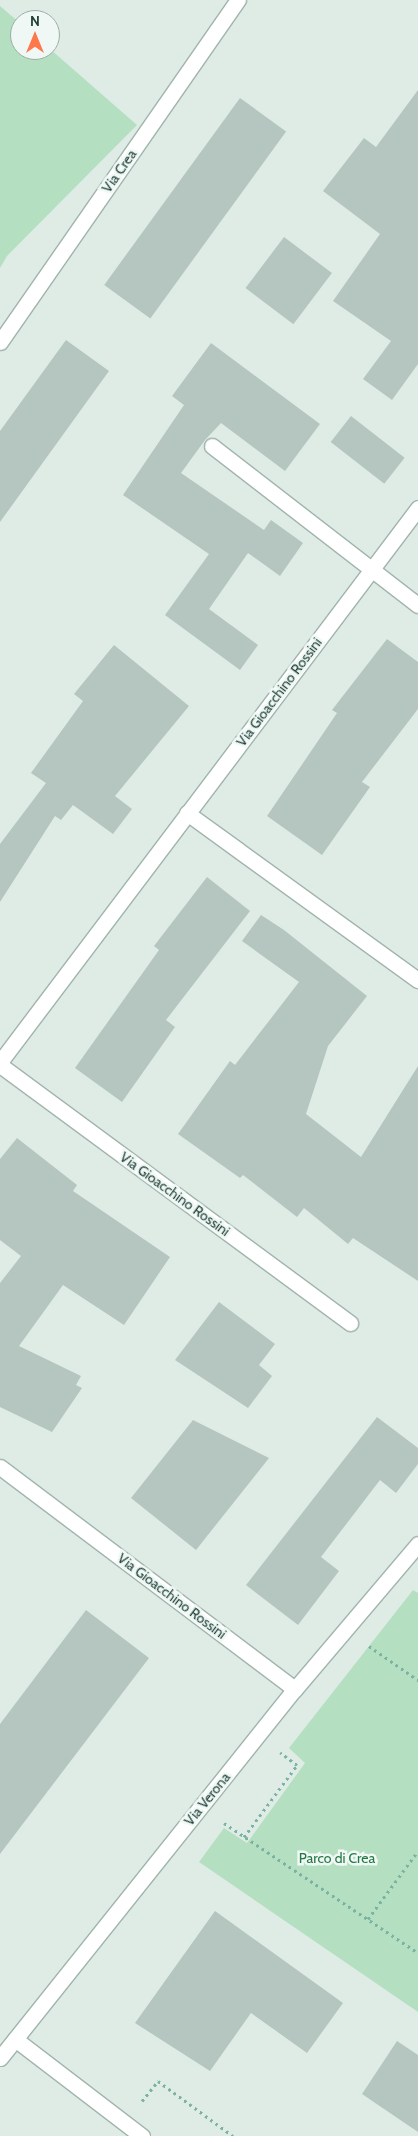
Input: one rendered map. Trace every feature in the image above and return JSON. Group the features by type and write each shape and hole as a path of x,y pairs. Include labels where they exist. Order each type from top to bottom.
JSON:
{"street":[{"name":"Via Crea","path":"0,342 238,0"},
{"path":"212,446 418,605"},
{"name":"Via Gioacchino Rossini","path":"350,1323 0,1064 418,508"},
{"path":"187,813 418,980"},
{"name":"Via Gioacchino Rossini","path":"0,1467 295,1689"},
{"name":"Via Verona","path":"0,2058 295,1689 418,1544"},
{"path":"15,2039 142,2136"}],"path":[{"path":"366,1644 418,1680"},
{"path":"244,1837 298,1765 279,1752 285,1744"},
{"path":"224,1823 418,1953"},
{"path":"368,1920 418,1851"},
{"path":"139,2104 158,2081 233,2136"}],"green space":[{"path":"0,6 10,14 10,60 60,60 60,58 137,125 7,256 0,268"},
{"name":"Parco di Crea","path":"413,1590 418,1593 418,2012 199,1862 224,1828 247,1843 305,1763 289,1748"}],"building":[{"path":"418,90 418,364 392,400 363,379 391,341 333,301 380,234 323,191 364,138 376,147"},
{"path":"240,98 286,132 150,318 104,285"},
{"path":"284,237 332,273 293,324 245,288"},
{"path":"66,340 109,371 0,522 0,431"},
{"path":"211,343 320,424 285,471 221,423 205,440 181,473 264,530 271,520 303,543 280,576 248,553 209,609 258,645 240,670 165,615 209,554 123,495 184,405 172,396"},
{"path":"351,416 405,458 384,484 331,442"},
{"path":"387,639 418,662 418,709 362,782 370,787 322,855 267,816 337,713 332,710"},
{"path":"114,645 189,706 115,796 132,809 113,834 73,805 61,820 55,816 0,902 0,844 46,783 31,773 83,701 74,694"},
{"path":"207,877 250,911 166,1020 175,1027 122,1102 75,1068 159,950 154,946"},
{"path":"261,915 284,930 367,996 328,1046 306,1114 361,1157 418,1066 418,1281 353,1238 348,1244 304,1208 297,1217 243,1175 240,1178 178,1134 230,1061 235,1065 299,982 242,941"},
{"path":"17,1138 77,1185 73,1191 170,1257 124,1325 63,1285 19,1346 81,1376 76,1385 82,1388 52,1432 0,1407 0,1283 21,1256 0,1240 0,1159"},
{"path":"219,1302 275,1344 259,1365 272,1376 248,1408 175,1360"},
{"path":"377,1417 418,1448 418,1464 396,1493 380,1480 321,1557 339,1571 298,1625 246,1585"},
{"path":"193,1420 269,1458 196,1550 131,1498"},
{"path":"86,1610 149,1658 0,1854 0,1724"},
{"path":"215,1911 343,2003 307,2053 251,2013 210,2071 135,2023"},
{"path":"397,2041 418,2055 418,2132 362,2094"}]}
